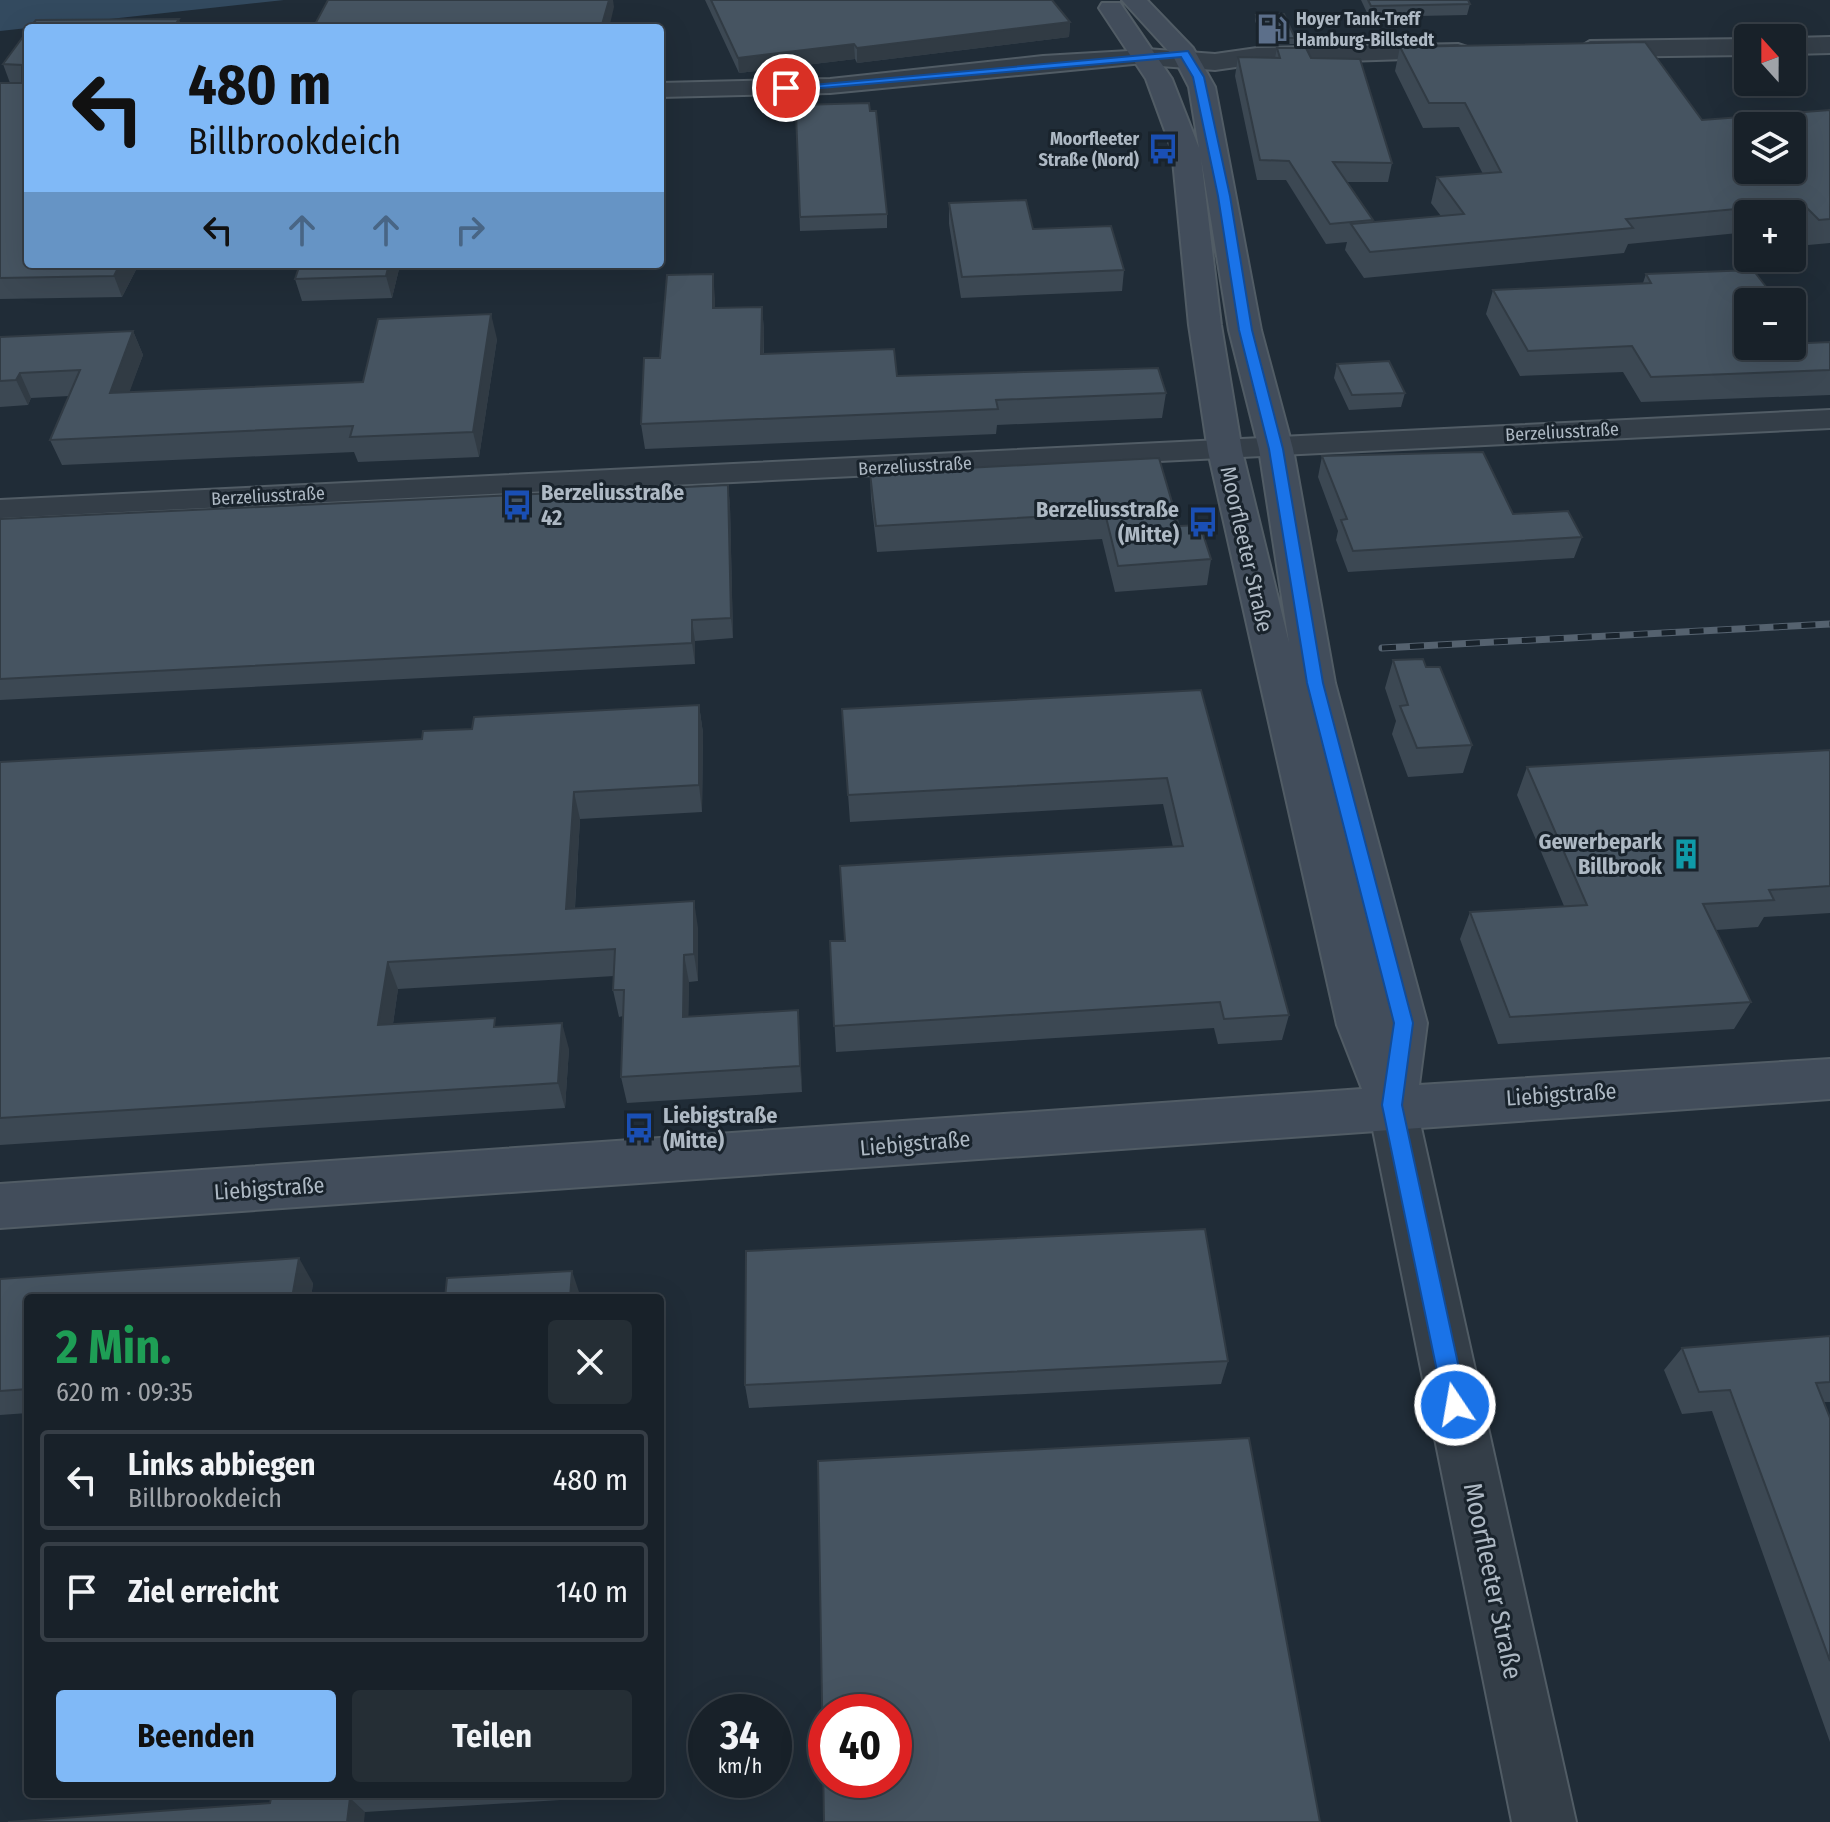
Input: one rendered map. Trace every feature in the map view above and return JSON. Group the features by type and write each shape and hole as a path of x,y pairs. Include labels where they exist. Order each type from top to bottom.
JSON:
{"main road":[{"name":"Moorfleeter Straße","path":"1106,0 1146,57 1174,112 1186,150 1205,325 1225,451 1360,1025 1392,1105"},
{"name":"Moorfleeter Straße","path":"1134,0 1188,58 1202,87 1245,330 1276,449 1315,683 1404,1023 1392,1105"},
{"name":"Liebigstraße","path":"0,1206 825,1150 1392,1105 1830,1079"}],"street":[{"path":"1806,46 1830,45"},
{"path":"1558,50 1734,47"},
{"path":"664,90 830,86 1030,64 1146,57 1241,61 1257,56 1481,52"},
{"name":"Berzeliusstraße","path":"0,509 1276,449 1830,419"},
{"name":"Moorfleeter Straße","path":"1392,1105 1544,1822"}],"water":[{"path":"0,0 284,0 64,24 24,24 24,28 0,31"}],"building":[{"path":"328,0 609,0 602,24 315,24"},
{"path":"711,0 1052,0 1070,22 857,48 854,44 738,58"},
{"path":"1368,0 1468,0 1470,4 1371,6"},
{"path":"1284,14 1295,38 1266,38 1256,15"},
{"path":"179,19 176,24 32,24 36,20"},
{"path":"24,35 24,268 118,268 114,276 0,278 0,83 22,83 22,65 3,64"},
{"path":"1645,42 1702,120 1734,118 1734,184 1806,184 1804,112 1830,110 1830,219 1819,220 1806,207 1806,200 1734,200 1734,209 1626,219 1633,228 1370,252 1351,224 1464,214 1437,177 1501,172 1465,103 1429,103 1400,47"},
{"path":"1277,48 1306,48 1311,58 1360,59 1392,163 1333,162 1373,220 1330,224 1289,161 1260,160 1238,57 1280,58"},
{"path":"869,103 870,111 876,111 887,214 800,217 796,113 800,113 799,105"},
{"path":"1026,200 1033,229 1111,226 1124,270 962,277 949,203"},
{"path":"299,268 388,268 386,276 295,279"},
{"path":"1755,272 1767,288 1734,288 1734,360 1806,360 1806,340 1808,343 1830,342 1830,370 1651,377 1632,346 1528,351 1493,290 1651,283 1646,274"},
{"path":"713,274 713,308 762,307 761,354 894,349 897,376 1158,368 1166,393 996,400 998,409 641,424 644,358 660,358 667,275"},
{"path":"491,314 473,432 350,437 353,426 50,440 80,370 20,373 16,380 0,381 0,337 133,331 110,393 363,382 378,319"},
{"path":"1389,361 1405,393 1352,395 1337,364"},
{"path":"1483,452 1513,514 1568,511 1582,537 1353,551 1341,520 1347,519 1322,456"},
{"path":"1159,458 1179,526 1200,525 1211,559 1118,566 1105,513 876,526 870,473"},
{"path":"728,485 731,618 692,620 692,643 0,679 0,519"},
{"path":"1423,659 1426,667 1440,667 1472,745 1417,748 1400,706 1408,705 1393,660"},
{"path":"1201,690 1289,1015 1224,1019 1220,1002 834,1026 830,941 845,941 840,866 1183,846 1167,778 848,795 842,709"},
{"path":"699,705 699,785 574,792 566,909 694,901 694,954 684,955 683,1017 798,1010 800,1066 621,1077 624,990 613,990 615,949 388,962 378,1025 495,1018 494,1027 562,1023 558,1083 0,1118 0,762 422,739 423,731 472,729 474,717"},
{"name":"Gewerbepark Billbrook","path":"1830,750 1830,886 1769,890 1774,900 1703,904 1751,1002 1510,1017 1470,912 1587,905 1527,767"},
{"path":"1205,1229 1228,1361 745,1385 746,1251"},
{"path":"299,1258 293,1294 24,1294 24,1389 0,1391 0,1279"},
{"path":"572,1271 570,1294 445,1294 447,1278"},
{"path":"1830,1336 1830,1382 1816,1383 1830,1418 1830,1661 1730,1390 1699,1392 1682,1348"},
{"path":"1249,1438 1320,1822 824,1822 824,1798 912,1798 912,1694 822,1694 818,1461"},
{"path":"271,1798 350,1798 347,1822 8,1822 270,1803"}],"railway":[{"path":"1382,648 1830,624"}],"place":[{"name":"Hoyer Tank-Treff Hamburg-Billstedt","path":"1272,29"},
{"name":"Moorfleeter Straße (Nord)","path":"1163,149"},
{"name":"Berzeliusstraße 42","path":"517,505"},
{"name":"Berzeliusstraße (Mitte)","path":"1203,522"},
{"name":"Gewerbepark Billbrook","path":"1686,854"},
{"name":"Liebigstraße (Mitte)","path":"639,1128"}],"route":[{"path":"786,88 1184,53 1191,63 1202,87 1224,196 1245,330 1276,449 1315,683 1404,1023 1392,1105 1455,1405"}]}
